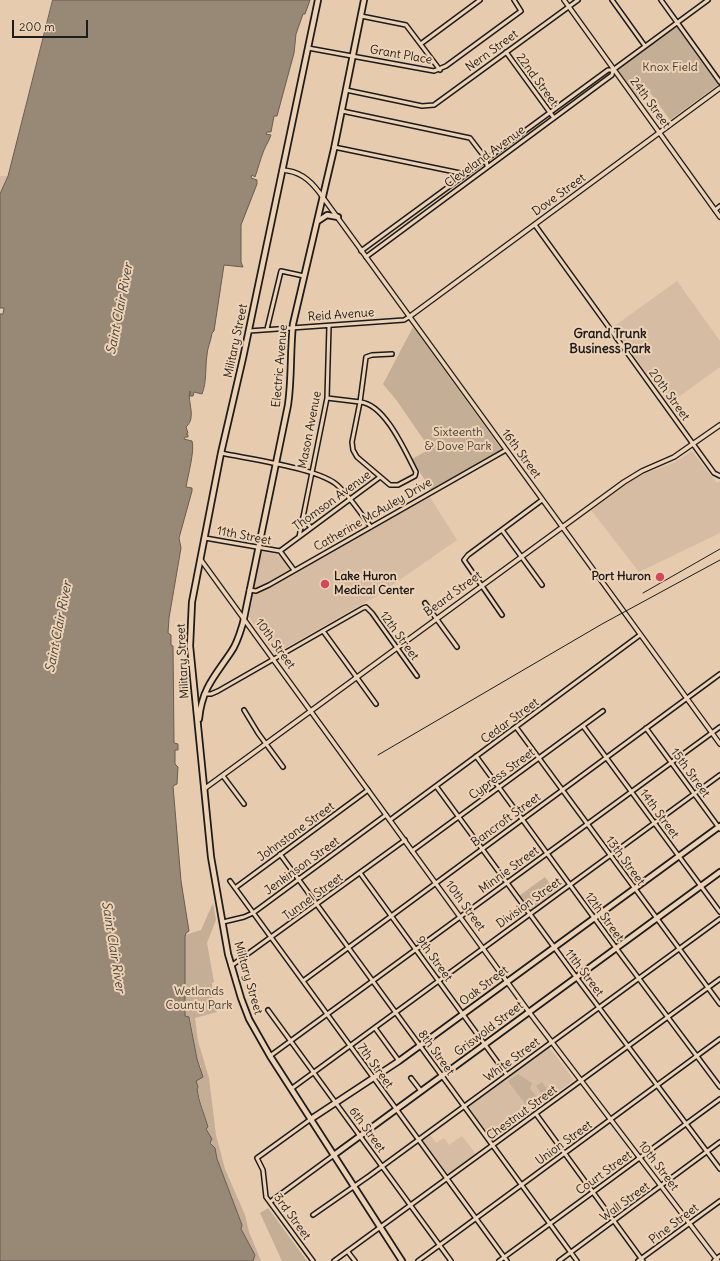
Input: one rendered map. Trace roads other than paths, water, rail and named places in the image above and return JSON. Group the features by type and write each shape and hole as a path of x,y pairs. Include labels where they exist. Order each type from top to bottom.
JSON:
{"main road":[{"name":"Military Street","path":"318,0 200,560 190,623 194,690 211,857 231,966 249,1019 270,1056 402,1261"},
{"name":"Electric Avenue","path":"198,726 203,696 210,680 235,645 244,618 290,392 290,348 293,328 342,111 364,0"},
{"path":"317,222 327,215 338,217"},
{"path":"194,690 196,694 203,696"},
{"name":"Oak Street","path":"311,1119 420,1046 719,827"},
{"name":"Griswold Street","path":"334,1155 720,872"}],"street":[{"path":"422,43 480,0"},
{"name":"Grant Place","path":"308,48 431,71 440,70 521,10 514,0"},
{"name":"24th Street","path":"564,0 720,217"},
{"name":"Nern Street","path":"346,90 425,106 438,103 578,0"},
{"path":"612,0 645,46"},
{"path":"661,0 720,82"},
{"name":"Cleveland Avenue","path":"361,251 608,70 613,70 708,0"},
{"path":"361,16 406,25 422,43 440,70"},
{"name":"22nd Street","path":"506,52 554,118"},
{"name":"Cleveland Avenue","path":"366,257 612,75 613,70"},
{"name":"Dove Street","path":"409,317 720,88"},
{"path":"342,111 470,138 486,159 487,166"},
{"path":"334,147 465,174"},
{"name":"16th Street","path":"282,170 296,172 306,177 338,217 361,251 720,744"},
{"path":"715,210 720,206"},
{"name":"20th Street","path":"535,225 714,473 720,476"},
{"path":"267,329 281,271 304,276"},
{"name":"Reid Avenue","path":"249,331 404,320 409,317"},
{"name":"Mason Avenue","path":"299,537 327,398 330,326"},
{"path":"380,477 357,457 352,450 352,442 360,402 366,357 372,355 392,354"},
{"path":"327,398 360,402"},
{"name":"Thomson Avenue","path":"280,551 380,477 387,484 394,486 412,478 416,474 383,414 373,405 360,402"},
{"name":"Beard Street","path":"204,789 635,474 674,457 720,425"},
{"name":"Catherine McAuley Drive","path":"249,590 256,591 268,585 371,528 506,450"},
{"path":"222,453 311,473 331,480 350,499 371,528"},
{"path":"502,615 464,562 465,558 542,500"},
{"path":"302,517 311,528"},
{"path":"502,530 542,585"},
{"name":"11th Street","path":"205,538 280,551 294,570"},
{"name":"10th Street","path":"200,560 274,659 529,1012 717,1259"},
{"path":"425,603 457,647"},
{"name":"12th Street","path":"324,631 359,609 366,607 417,676"},
{"path":"203,696 214,693 324,631 376,704"},
{"name":"Cedar Street","path":"390,820 640,635"},
{"name":"Bancroft Street","path":"303,981 482,848 719,676"},
{"path":"244,710 283,767"},
{"name":"Cypress Street","path":"412,851 603,711"},
{"name":"14th Street","path":"583,726 720,912"},
{"name":"13th Street","path":"516,727 678,949 720,1004"},
{"name":"Minnie Street","path":"270,1056 720,727"},
{"name":"15th Street","path":"646,728 719,827"},
{"name":"12th Street","path":"476,756 638,978 720,1087"},
{"name":"Division Street","path":"292,1089 720,775"},
{"path":"223,776 244,804"},
{"name":"11th Street","path":"436,786 576,977 720,1169"},
{"name":"Johnstone Street","path":"235,888 368,790"},
{"name":"Jenkinson Street","path":"223,922 244,917 253,913 386,816"},
{"name":"Tunnel Street","path":"231,966 317,905 404,840"},
{"name":"8th Street","path":"280,854 577,1261"},
{"name":"9th Street","path":"360,873 507,1075"},
{"name":"7th Street","path":"230,881 507,1261"},
{"name":"White Street","path":"313,1215 382,1167 720,919"},
{"name":"Chestnut Street","path":"334,1261 720,979"},
{"name":"6th Street","path":"268,1010 451,1261"},
{"path":"376,1028 399,1061"},
{"name":"Union Street","path":"418,1261 720,1039"},
{"path":"411,1078 421,1091"},
{"name":"Court Street","path":"499,1261 720,1098"},
{"path":"536,1114 641,1260"},
{"name":"Oak Street","path":"257,1158 311,1119"},
{"name":"Wall Street","path":"559,1261 720,1142"},
{"name":"Griswold Street","path":"270,1202 334,1155"},
{"name":"3rd Street","path":"257,1158 263,1170 265,1194 313,1261"},
{"name":"Pine Street","path":"641,1260 720,1201"},
{"path":"348,1252 355,1261"}],"water":[{"name":"Saint Clair River","path":"53,0 310,0 296,34 294,53 277,116 274,116 271,132 267,132 266,134 271,135 255,177 252,175 251,178 257,180 257,184 241,225 241,262 243,267 224,265 214,331 212,333 207,353 204,389 202,394 194,392 193,396 190,396 190,391 189,396 191,419 186,427 188,433 186,434 188,437 185,437 184,439 192,441 193,445 186,487 192,488 192,491 179,538 181,548 169,618 168,633 171,635 171,645 173,646 174,743 178,744 178,750 175,750 175,764 178,767 177,784 173,786 181,881 189,931 186,933 185,937 185,1016 189,1017 197,1059 203,1077 196,1081 199,1099 208,1127 206,1129 212,1139 210,1143 215,1148 217,1159 242,1225 241,1229 255,1255 253,1261 0,1261 0,314 3,314 4,308 0,308 0,194 8,176"}],"railway":[{"path":"643,593 720,549"},
{"path":"378,755 602,624 720,560"}],"place":[{"name":"Port Huron","path":"660,577"},
{"name":"Lake Huron Medical Center","path":"325,584"}],"district":[{"name":"Grand Trunk Business Park","path":"610,342"}],"park label":[{"name":"Knox Field","path":"670,68"},
{"name":"Sixteenth & Dove Park","path":"458,440"},
{"name":"Wetlands County Park","path":"199,999"}]}
